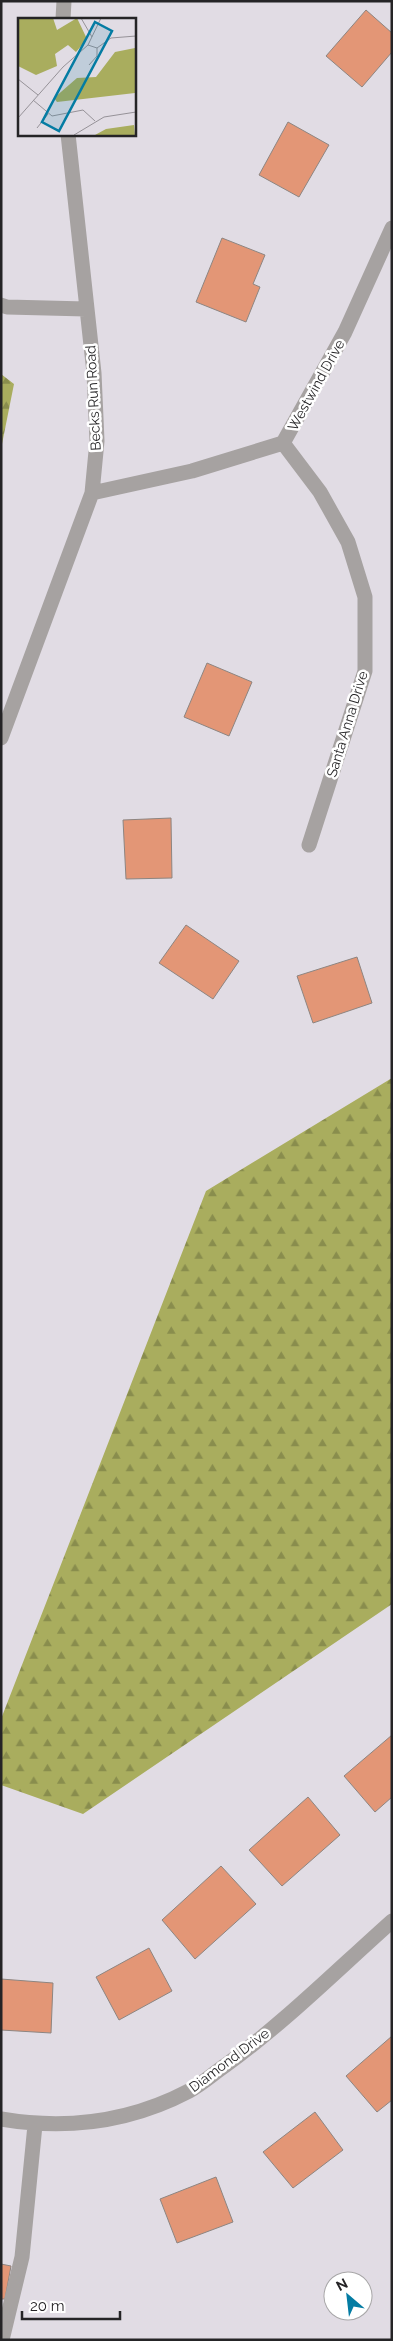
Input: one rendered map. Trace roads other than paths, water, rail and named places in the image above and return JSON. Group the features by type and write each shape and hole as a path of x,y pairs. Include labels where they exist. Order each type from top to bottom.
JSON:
{"street":[{"path":"63,18 64,1"},
{"name":"Becks Run Road","path":"1,738 92,493 97,441 94,373 68,135"},
{"name":"Westwind Drive","path":"92,493 192,470 283,443 345,332 392,228"},
{"path":"1,304 7,307 86,309"},
{"name":"Santa Anna Drive","path":"283,443 320,492 348,542 366,597 365,671 310,845"},
{"name":"Diamond Drive","path":"1,2120 35,2125 69,2125 127,2116 189,2091 254,2044 392,1921"},
{"path":"2,2340 22,2257 35,2125"}]}
